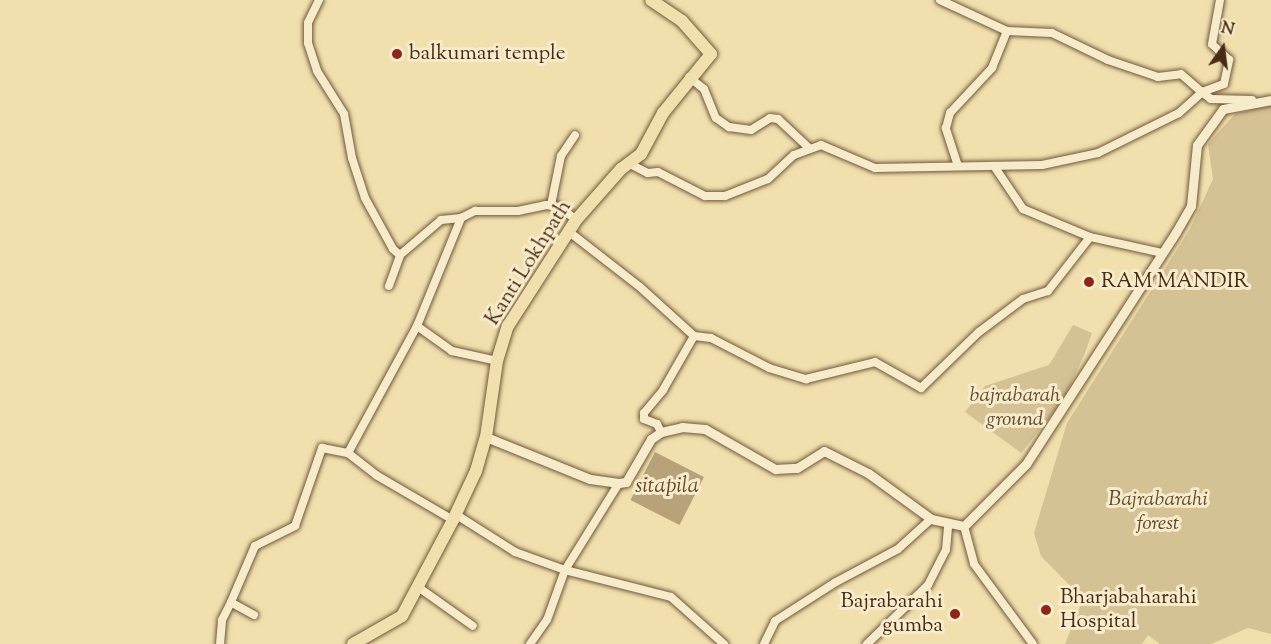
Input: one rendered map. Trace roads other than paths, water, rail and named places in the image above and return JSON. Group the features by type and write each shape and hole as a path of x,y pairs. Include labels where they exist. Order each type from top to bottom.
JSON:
{"main road":[{"name":"Kanti Lokhpath","path":"353,644 402,616 454,517 476,471 486,437 497,361 508,326 576,219 621,169 641,154 689,77 709,58 711,50 682,21 651,0"}],"street":[{"path":"319,0 308,23 308,43 317,71 344,114 352,158 365,198 399,255"},
{"path":"940,0 1007,31 1052,33 1108,60 1158,77 1181,74 1210,99 1271,98"},
{"path":"630,164 648,173 658,172 705,196 725,196 768,179 794,155 809,148 828,146 875,168 1042,165 1098,153 1179,113 1202,92 1224,84 1229,60 1212,44 1220,0"},
{"path":"958,166 946,128 950,113 992,68 1007,31"},
{"path":"689,77 704,89 716,118 729,128 751,130 770,118 778,119 809,148"},
{"path":"486,437 590,479 619,483 626,482 651,439 661,432 682,427 705,429 775,469 797,468 824,451 835,453 931,519 948,525 964,526 1026,464 1191,206 1197,145 1223,109 1271,98"},
{"path":"551,205 561,156 575,135"},
{"path":"994,165 1023,209 1090,237 1162,253"},
{"path":"389,286 399,255 412,240 441,220 461,218 475,211 518,211 551,205 560,207 576,219"},
{"path":"348,453 417,326 461,218"},
{"path":"568,231 640,286 694,336 711,338 769,368 806,379 875,362 921,388 979,332 1023,299 1048,291 1090,237"},
{"path":"417,326 452,351 497,361"},
{"path":"661,432 657,424 644,419 644,413 663,390 694,336"},
{"path":"220,644 222,620 255,546 295,526 322,448 348,453 376,475 515,552 565,570 671,597 724,644"},
{"path":"530,644 547,620 565,570 619,483"},
{"path":"764,644 775,621 836,582 898,549 931,519"},
{"path":"867,644 928,585 946,550 948,525"},
{"path":"964,526 974,564 1033,644"},
{"path":"418,587 473,626"},
{"path":"231,602 254,615"}],"water":[{"name":"sitapila","path":"655,452 704,477 679,525 630,500"}],"place":[{"name":"balkumari temple","path":"397,54"},
{"name":"RAM MANDIR","path":"1089,282"},
{"name":"Bharjabaharahi Hospital","path":"1046,610"},
{"name":"Bajrabarahi gumba","path":"955,614"}],"park label":[{"name":"bajrabarah ground","path":"1015,408"},
{"name":"Bajrabarahi forest","path":"1158,512"}]}
